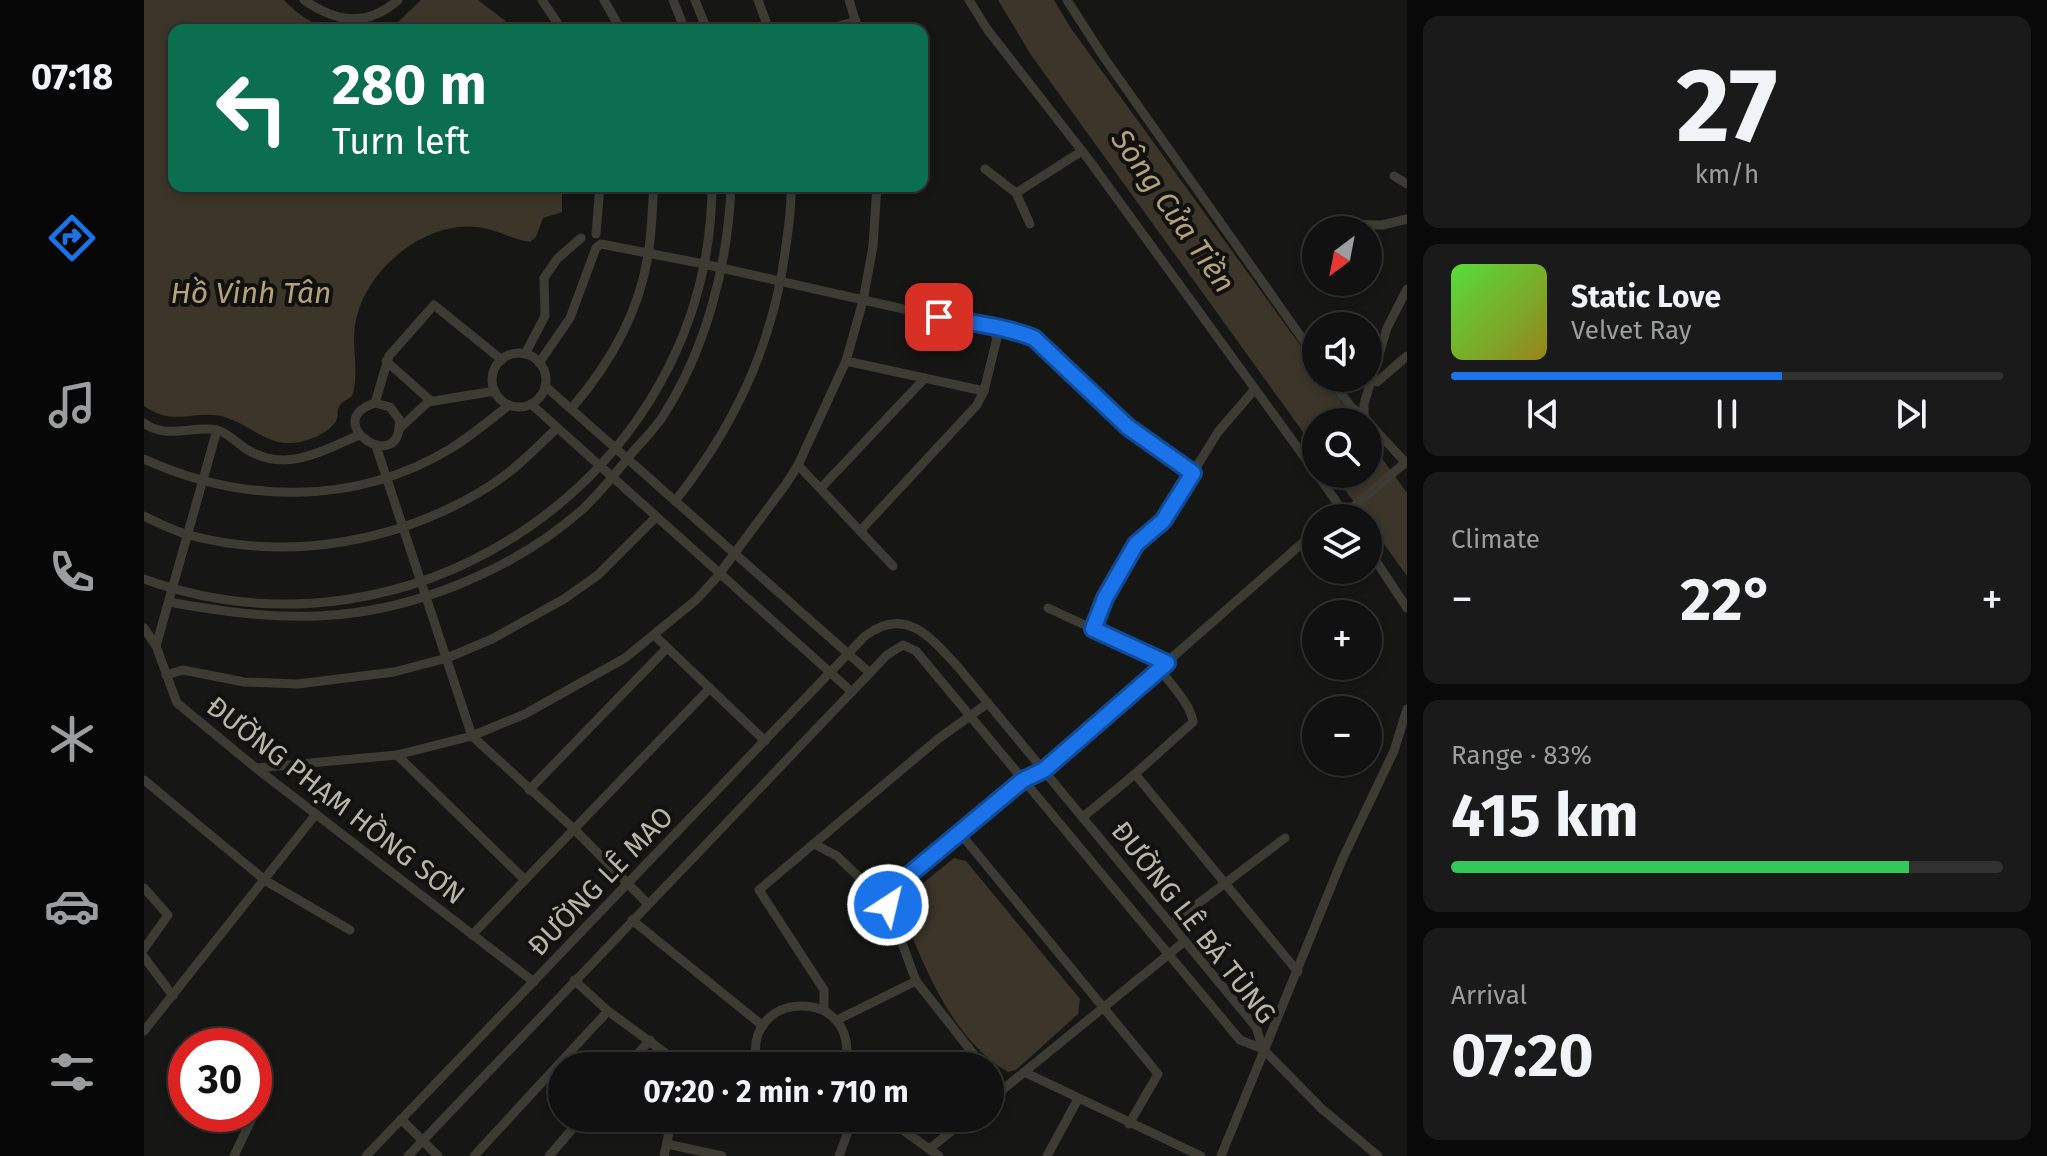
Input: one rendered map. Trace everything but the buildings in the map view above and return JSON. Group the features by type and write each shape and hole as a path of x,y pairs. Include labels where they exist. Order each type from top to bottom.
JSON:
{"street":[{"path":"304,0 324,14 350,20 374,16 398,0"},
{"path":"542,0 558,24"},
{"path":"604,0 618,24"},
{"path":"673,0 683,24"},
{"path":"695,0 705,24"},
{"path":"758,0 767,24"},
{"path":"849,0 856,24"},
{"path":"969,0 987,29 1082,151 1302,454"},
{"path":"1067,0 1302,338"},
{"path":"1016,193 1082,151"},
{"path":"985,169 1016,193 1030,224"},
{"path":"1394,176 1407,184"},
{"path":"596,234 600,192"},
{"path":"571,409 600,372 626,327 643,279 653,192"},
{"path":"144,579 234,601 298,604 361,598 422,582 471,563 517,537 559,507 616,449 661,383 694,305 704,264 712,192"},
{"path":"169,602 253,616 321,616 370,610 427,597 499,565 584,508 663,417 698,347 722,268 731,192"},
{"path":"675,501 715,447 763,352 781,283 791,192"},
{"path":"256,768 397,755 472,736 525,714 625,658 696,600 760,522 798,465 846,361 863,301 873,246 877,192"},
{"path":"1382,225 1407,219"},
{"path":"525,354 545,316 544,278 557,259 581,238"},
{"path":"539,363 570,318 598,246 603,244 992,329 1016,331 1034,338 1128,427 1193,473"},
{"path":"1364,408 1387,328 1407,289"},
{"path":"375,403 386,361 434,305 502,360"},
{"path":"860,531 972,411 984,391 997,338 992,329"},
{"path":"516,353 525,354 539,363 546,378 545,386 531,404 523,407 509,405 495,391 493,375 502,360 516,353"},
{"path":"1382,378 1407,356"},
{"path":"386,361 431,401"},
{"path":"846,361 984,391"},
{"path":"821,488 925,378"},
{"path":"545,386 870,673"},
{"path":"1093,629 1105,598 1136,544 1163,521 1218,432 1255,389"},
{"path":"399,429 399,419 394,410 385,404 375,403 365,407 359,415 359,435 376,446 390,442 399,429 431,401 495,391"},
{"path":"1340,392 1352,408"},
{"path":"531,404 852,692"},
{"path":"144,459 234,489 310,493 347,489 388,477 450,449 509,405"},
{"path":"144,423 164,432 217,430 249,451 275,461 305,460 359,435"},
{"path":"144,516 187,535 250,546 309,547 405,528 489,486 523,461 557,428"},
{"path":"156,646 217,430"},
{"path":"1357,504 1405,464 1382,438"},
{"path":"376,446 472,736 574,829 648,904"},
{"path":"798,465 893,566"},
{"path":"166,675 183,670 244,682 298,684 394,672 447,658 492,639 564,599 598,575 656,517"},
{"path":"888,905 891,890 1023,780 1044,770 1302,543"},
{"path":"1382,570 1407,608"},
{"path":"1048,608 1163,666 1193,721 1083,817"},
{"name":"ĐƯỜNG LÊ BÁ TÙNG","path":"865,636 880,627 901,624 916,628 932,639 1256,1027 1263,1049"},
{"name":"ĐƯỜNG PHẠM HỒNG SƠN","path":"144,628 156,646 177,703 256,768 534,982"},
{"path":"654,635 765,741"},
{"name":"ĐƯỜNG LÊ MAO","path":"366,1156 865,636"},
{"name":"ĐƯỜNG LÊ MAO","path":"408,1156 887,655 903,645 916,651"},
{"path":"529,790 667,648"},
{"name":"ĐƯỜNG LÊ BÁ TÙNG","path":"916,651 1240,1040 1263,1049"},
{"path":"472,935 710,688"},
{"path":"824,1010 824,990 759,890 938,739 988,703"},
{"path":"1221,1156 1342,860 1394,751 1407,709"},
{"path":"397,755 525,880"},
{"path":"1135,774 1298,972"},
{"path":"144,780 266,881 350,930"},
{"path":"145,1028 266,881 316,814"},
{"path":"960,833 1158,1074 1129,1124"},
{"path":"1171,924 1285,838"},
{"path":"814,844 837,856 888,905 916,981 972,1052"},
{"path":"144,888 168,915 144,949"},
{"path":"632,920 763,1026"},
{"path":"1004,1088 1185,941"},
{"path":"144,957 173,996"},
{"path":"574,980 608,1011 665,1052"},
{"path":"837,1020 916,981"},
{"path":"756,1052 763,1026 779,1010 794,1005 809,1005 824,1010 837,1020 845,1034 847,1052"},
{"path":"474,1156 608,1011"},
{"path":"639,1052 650,1040"},
{"path":"1263,1049 1322,1109 1377,1156"},
{"path":"1024,1072 1201,1156"},
{"path":"1047,1156 1078,1099"},
{"path":"401,1119 438,1156"},
{"path":"234,1156 245,1132"},
{"path":"549,1156 570,1132"},
{"path":"664,1156 669,1132"},
{"path":"839,1156 848,1132"},
{"path":"906,1132 939,1156"},
{"path":"929,1149 950,1132"},
{"path":"917,1156 920,1142"},
{"path":"667,1144 722,1156"}],"water":[{"name":"Hồ Vinh Tân","path":"144,0 284,0 317,24 168,24 168,192 562,192 562,212 543,218 536,237 530,242 484,228 457,227 419,240 387,265 363,298 357,316 352,396 340,405 337,419 323,433 286,443 264,437 221,416 165,416 144,406"},
{"path":"421,0 478,0 509,24 393,24"},
{"name":"Sông Cửa Tiền","path":"998,0 1054,0 1070,27 1302,348 1302,392 1334,392 1346,408 1302,408 1302,431 1031,55"},
{"path":"1382,458 1407,493 1407,576 1382,541 1382,504 1355,504 1344,488 1382,488"},
{"path":"954,858 966,861 1080,999 1078,1014 1016,1070 1008,1072 1004,1069 1004,1052 982,1052 942,1000 901,909 906,897"}],"route":[{"path":"888,905 891,890 1023,780 1044,770 1167,663 1093,629 1105,598 1136,544 1163,521 1193,473 1128,427 1034,338 1016,331 939,317"}]}
